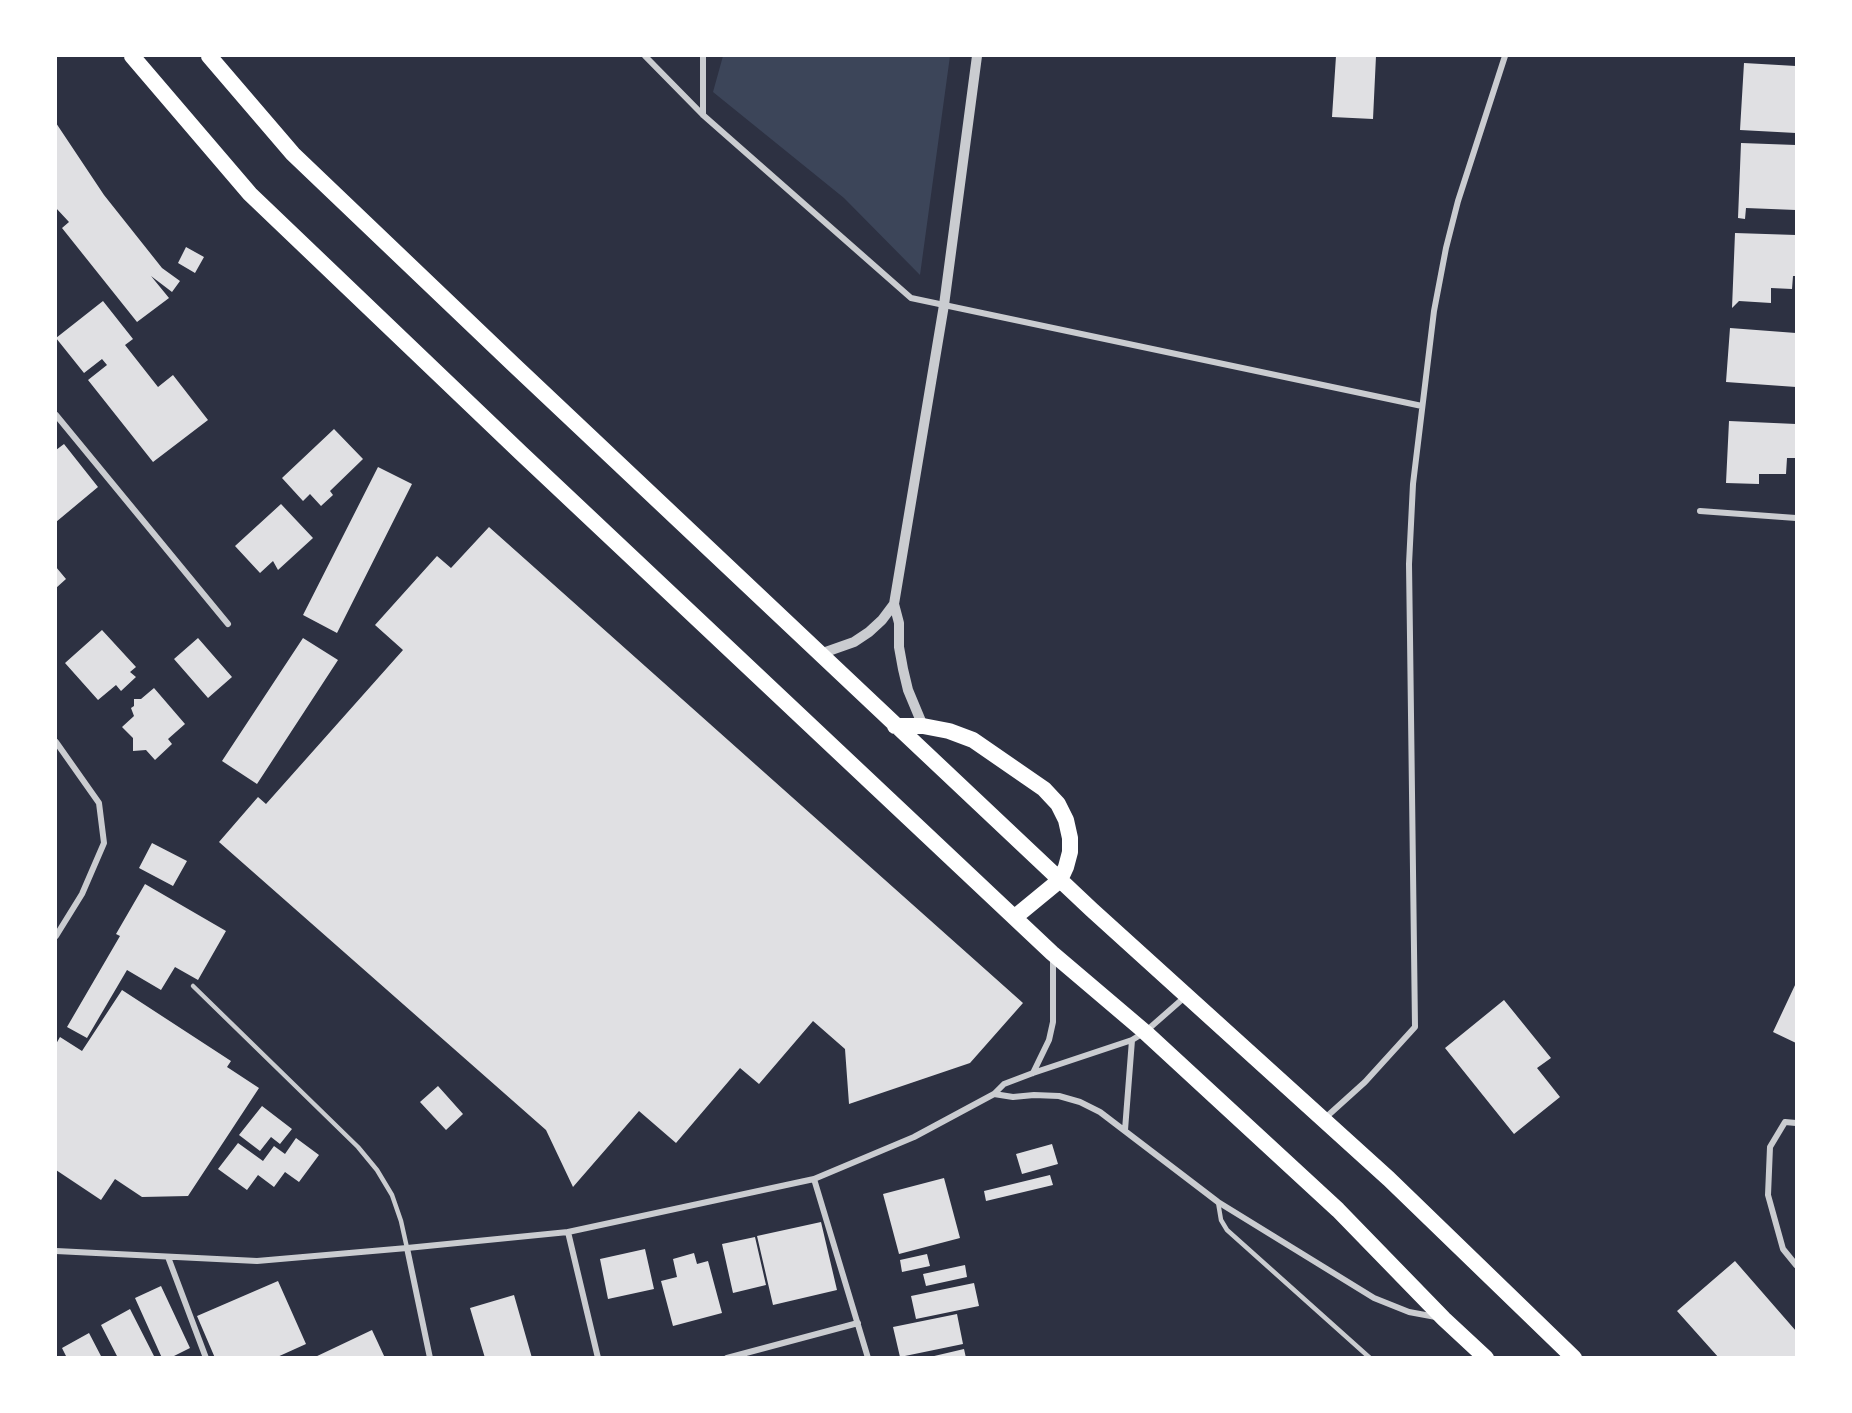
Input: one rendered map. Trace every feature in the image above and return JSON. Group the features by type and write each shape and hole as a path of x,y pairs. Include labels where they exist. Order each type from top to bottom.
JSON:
{"highway":[{"path":"132,56 250,194 1139,1036 1338,1210 1485,1358"},
{"path":"208,56 293,154 895,726 1186,996 1389,1179 1574,1358"},
{"path":"895,726 923,726 949,731 973,740 1044,789 1058,804 1066,820 1070,838 1070,852 1060,880 1015,918"}],"street":[{"path":"645,56 703,116 911,298 1422,406"},
{"path":"703,56 703,116"},
{"path":"923,726 908,690 903,669 899,647 899,623 894,604 944,305 977,56"},
{"path":"1323,1119 1365,1082 1415,1027 1409,564 1413,484 1434,311 1455,210 1505,56"},
{"path":"56,415 228,624"},
{"path":"1700,511 1797,519"},
{"path":"820,654 861,638 882,620 894,604"},
{"path":"56,742 99,802 104,843 82,894 56,936"},
{"path":"1033,1072 1049,1040 1053,1022 1053,953"},
{"path":"56,1251 257,1261 407,1248 568,1232 814,1179 914,1137 994,1094 1004,1084 1139,1036 1186,996"},
{"path":"1125,1130 1139,1036"},
{"path":"994,1094 1014,1097 1059,1096 1080,1102 1100,1112 1125,1130 1218,1202 1374,1298 1409,1312 1444,1319"},
{"path":"1797,1123 1785,1122 1770,1147 1768,1195 1783,1249 1797,1265"},
{"path":"814,1179 868,1358"},
{"path":"568,1232 598,1358"},
{"path":"407,1248 430,1358"},
{"path":"168,1257 206,1358"},
{"path":"728,1358 858,1323"}],"lane":[{"path":"193,986 371,1162 392,1195 407,1248"},
{"path":"1218,1202 1221,1220 1227,1230 1370,1358"}],"shaded area":[{"path":"723,56 950,56 920,275 844,198 713,92"}],"building":[{"path":"1336,56 1376,56 1373,119 1332,117"},
{"path":"1744,63 1796,66 1796,133 1740,130"},
{"path":"56,123 104,195 162,268 180,281 172,292 151,276 169,298 137,322 62,228 69,222 56,208"},
{"path":"1741,143 1796,145 1796,210 1746,208 1745,219 1738,218"},
{"path":"1735,233 1796,235 1796,276 1793,276 1792,289 1771,288 1771,303 1739,301 1732,308"},
{"path":"186,247 204,257 195,273 178,263"},
{"path":"103,301 133,339 125,345 158,387 173,375 208,420 153,462 88,380 107,365 102,359 84,373 56,338"},
{"path":"1730,328 1796,333 1796,387 1726,382"},
{"path":"1729,421 1796,424 1795,458 1787,458 1786,474 1759,474 1759,484 1726,483"},
{"path":"334,429 363,459 330,491 333,495 321,506 310,494 303,501 282,478"},
{"path":"64,444 98,487 56,522 56,450"},
{"path":"378,467 412,484 337,633 303,615"},
{"path":"281,504 313,538 278,570 273,561 260,573 235,546"},
{"path":"489,527 1023,1003 970,1063 849,1104 845,1049 813,1021 759,1084 740,1068 676,1143 639,1111 573,1187 546,1130 219,842 258,797 266,804 403,650 375,625 437,556 451,568"},
{"path":"56,567 66,579 56,588"},
{"path":"102,630 136,667 130,672 136,677 121,691 116,685 98,700 65,663"},
{"path":"198,638 232,677 208,698 174,659"},
{"path":"303,638 338,660 257,784 222,761"},
{"path":"154,688 185,724 168,739 172,744 155,760 146,750 133,751 133,738 122,727 134,716 131,708 134,706 134,699 141,699"},
{"path":"152,843 187,861 173,886 139,868"},
{"path":"145,884 226,931 198,980 175,967 161,990 127,970 87,1038 67,1027 120,936 116,934"},
{"path":"1796,983 1796,1043 1773,1032"},
{"path":"122,990 231,1061 227,1067 259,1088 188,1196 142,1197 115,1179 101,1200 56,1170 56,1044 60,1037 82,1051"},
{"path":"1504,1000 1551,1058 1537,1068 1560,1097 1514,1134 1445,1048"},
{"path":"438,1086 463,1114 446,1130 420,1102"},
{"path":"262,1106 292,1129 280,1144 271,1137 260,1151 239,1135"},
{"path":"296,1138 319,1155 299,1182 285,1172 274,1187 258,1175 247,1190 218,1169 238,1143 263,1161 274,1146 285,1154"},
{"path":"1052,1144 1058,1164 1022,1174 1016,1154"},
{"path":"1050,1175 1053,1185 986,1201 984,1191"},
{"path":"944,1178 960,1238 899,1254 883,1194"},
{"path":"821,1222 837,1290 773,1305 757,1236"},
{"path":"755,1237 766,1285 733,1293 722,1244"},
{"path":"645,1249 654,1289 608,1299 600,1259"},
{"path":"694,1253 697,1264 708,1261 722,1313 673,1326 661,1281 677,1277 673,1259"},
{"path":"927,1254 930,1266 902,1272 900,1260"},
{"path":"1735,1261 1796,1331 1796,1358 1719,1358 1677,1311"},
{"path":"965,1265 967,1277 926,1286 923,1274"},
{"path":"278,1281 306,1344 275,1358 215,1358 197,1316"},
{"path":"974,1283 979,1306 916,1319 911,1296"},
{"path":"161,1286 190,1348 170,1358 162,1358 135,1298"},
{"path":"514,1295 532,1358 485,1358 470,1308"},
{"path":"130,1309 155,1358 118,1358 101,1325"},
{"path":"957,1314 963,1344 900,1357 893,1327"},
{"path":"372,1330 385,1358 313,1358"},
{"path":"89,1333 102,1358 67,1358 62,1348"},
{"path":"964,1349 966,1358 930,1358 930,1357"}]}
